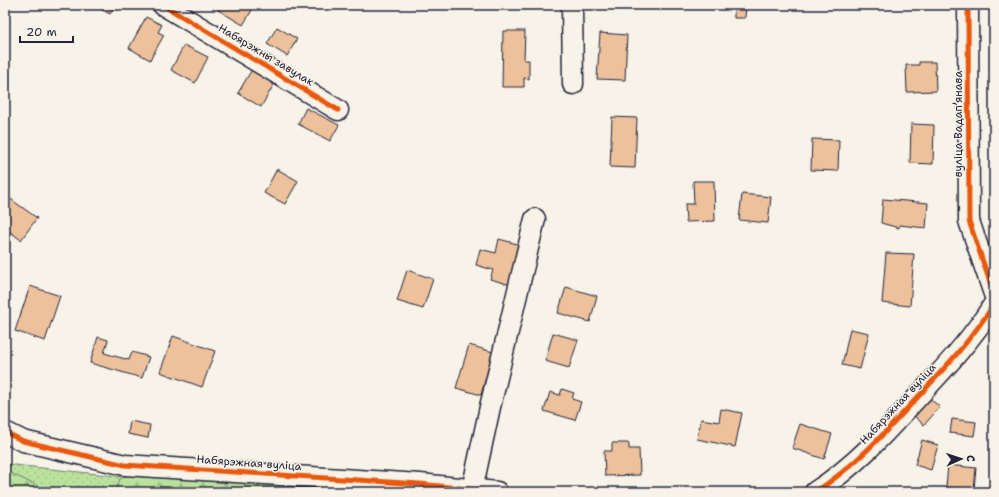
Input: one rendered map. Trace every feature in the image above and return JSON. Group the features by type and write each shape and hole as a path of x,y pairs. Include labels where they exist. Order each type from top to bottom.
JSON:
{"street":[{"name":"Набярэжны завулак","path":"163,5 338,110"},
{"path":"572,5 573,84"},
{"name":"вуліца Вадапʼянава","path":"968,5 968,197 969,221 975,242"},
{"path":"472,490 490,407 535,219"},
{"path":"994,245 975,242 994,294"},
{"name":"Набярэжная вуліца","path":"815,492 860,458 948,365 989,311"},
{"name":"Набярэжная вуліца","path":"5,432 23,441 125,465 412,484 497,492"}],"green space":[{"path":"5,464 265,492 5,492"},
{"path":"146,466 407,492 115,492 120,479"},
{"path":"5,468 10,473 51,492 5,492"}],"building":[{"path":"92,5 115,5 110,14"},
{"path":"221,5 244,5 252,10 243,25 218,10"},
{"path":"734,5 746,5 745,18 734,18"},
{"path":"146,17 162,25 158,32 164,35 150,60 129,48"},
{"path":"277,27 297,39 287,56 267,44"},
{"path":"503,31 525,31 524,60 529,60 529,79 524,78 524,87 502,87"},
{"path":"600,33 627,35 625,80 597,79"},
{"path":"184,45 208,57 195,83 171,70"},
{"path":"919,62 935,62 936,91 907,92 906,65 919,65"},
{"path":"254,66 277,79 261,107 238,93"},
{"path":"306,108 339,125 330,141 298,124"},
{"path":"612,117 637,118 635,168 610,167"},
{"path":"911,124 934,125 933,164 910,163"},
{"path":"812,139 839,140 838,171 811,170"},
{"path":"992,145 994,145 994,169 991,169"},
{"path":"277,169 298,181 285,204 264,193"},
{"path":"693,181 714,181 715,221 686,222 685,204 694,204"},
{"path":"742,194 771,197 768,223 739,220"},
{"path":"5,195 37,218 21,240 5,228"},
{"path":"883,199 928,203 926,228 899,225 899,228 881,223"},
{"path":"499,239 521,245 511,285 490,279 493,270 476,265 480,249 496,253"},
{"path":"886,253 914,254 910,306 882,303"},
{"path":"407,270 433,279 423,309 397,301"},
{"path":"30,286 60,296 45,341 15,331"},
{"path":"566,287 597,296 590,322 558,313"},
{"path":"850,329 869,333 860,369 842,365"},
{"path":"553,333 578,340 569,368 545,361"},
{"path":"173,336 215,351 202,387 160,372"},
{"path":"98,337 108,340 104,353 129,360 132,352 149,357 142,378 90,363"},
{"path":"469,345 493,352 481,395 456,388"},
{"path":"562,389 574,393 572,399 581,402 575,420 544,411 550,392 560,395"},
{"path":"929,398 940,407 924,425 913,415"},
{"path":"721,409 742,413 735,447 697,439 701,419 719,422"},
{"path":"952,419 976,422 974,436 950,433"},
{"path":"130,421 150,425 148,438 128,434"},
{"path":"800,424 832,434 824,459 792,448"},
{"path":"922,440 938,445 931,470 915,465"},
{"path":"612,443 629,443 629,449 639,449 640,475 605,476 604,451 612,451"},
{"path":"948,465 976,468 974,490 946,487"}],"cycle path":[{"path":"163,5 338,110"},
{"path":"968,5 969,221 994,294"},
{"path":"815,492 856,461 892,425 957,354 994,304"},
{"path":"5,432 23,441 125,465 420,484 497,492"}]}
